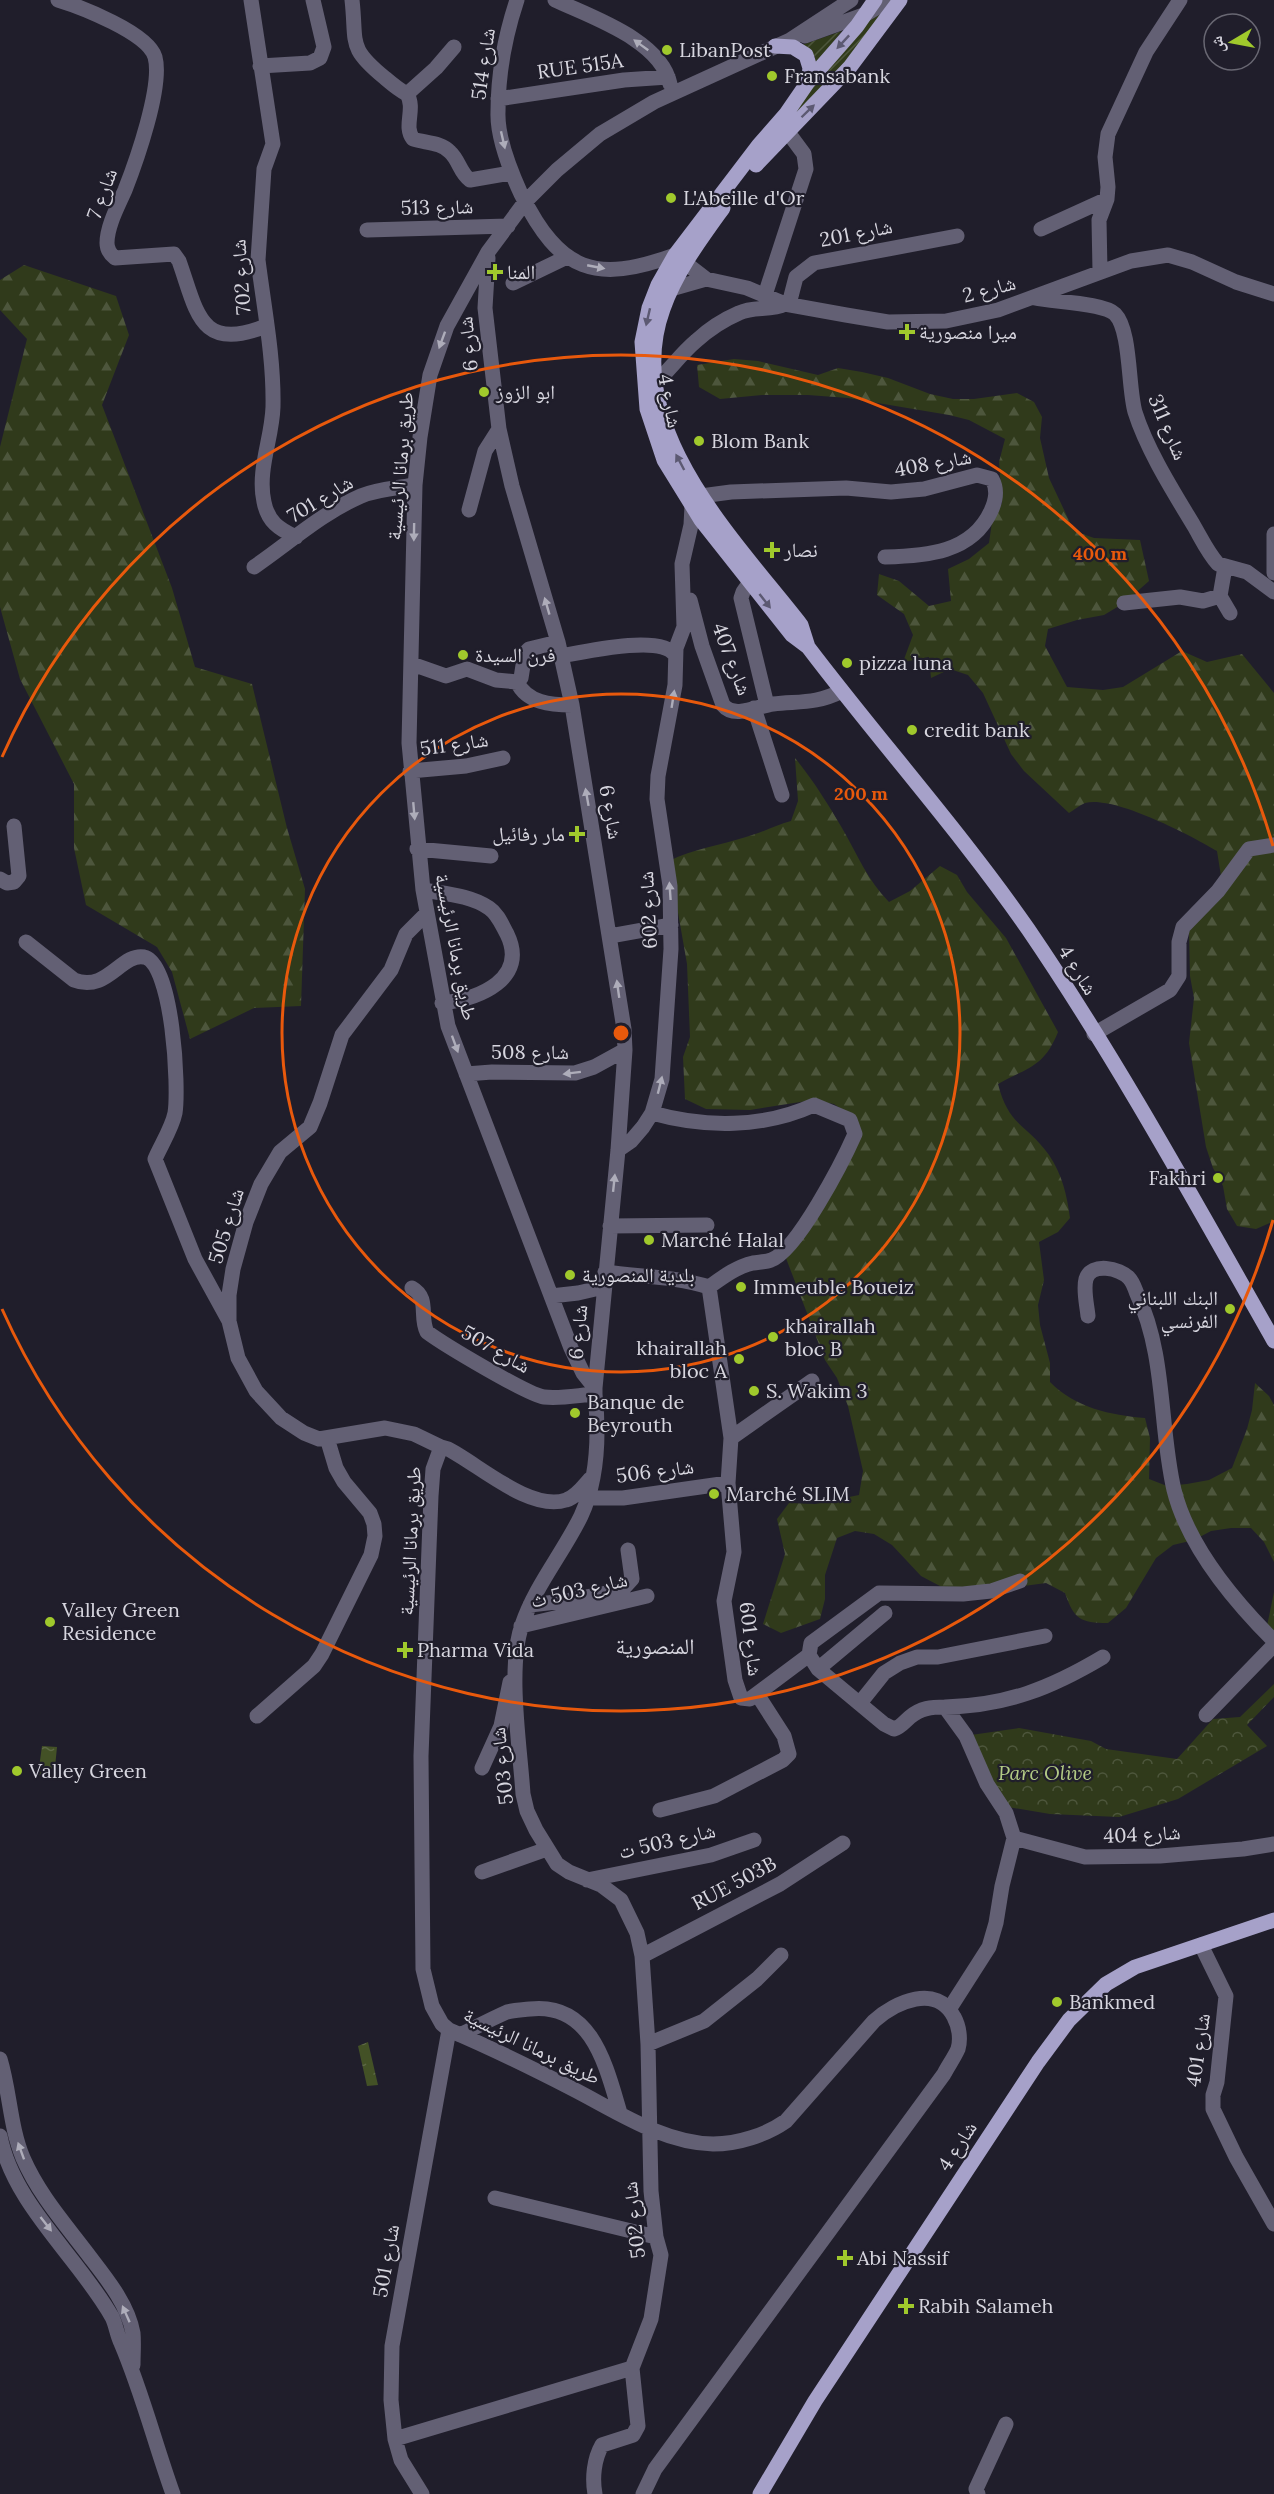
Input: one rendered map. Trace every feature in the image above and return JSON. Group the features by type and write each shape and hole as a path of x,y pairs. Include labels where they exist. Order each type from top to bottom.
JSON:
{"main road":[{"path":"762,149 808,82 866,14 875,0"},
{"path":"762,149 787,131 850,67 900,0"},
{"path":"775,46 793,47 802,51 809,63 808,82"},
{"name":"شارع 4","path":"762,149 723,208 681,258 665,287 649,388 696,501 801,625 808,647"},
{"name":"شارع 4","path":"720,532 750,582 792,635 808,647 929,799 1027,929 1094,1034 1274,1341"},
{"name":"شارع 4","path":"760,2494 815,2401 1038,2062 1069,2020 1106,1984 1135,1967 1274,1920"}],"street":[{"name":"شارع 7","path":"58,0 121,25 155,57 156,78 153,94 137,161 113,218 107,242 109,253 115,258 174,254 179,261 193,306 201,319 224,336 236,336 266,326"},
{"name":"شارع 702","path":"250,0 273,144 264,169 258,240 273,406 262,473 263,501 273,525 296,537"},
{"path":"260,66 310,63 320,58 324,47 313,0"},
{"path":"352,0 359,55 392,85 407,94 412,108 409,131 413,139 432,142 450,152 462,172 470,180 511,173"},
{"name":"شارع 514","path":"516,0 502,60 497,115 511,173 525,202 536,223 556,248 567,257"},
{"path":"555,0 620,30 649,50 668,77 671,93"},
{"name":"طريق برمانا الرئيسية","path":"595,1391 571,1348 466,1074 442,1004 426,914 410,771 416,485 420,437 430,375 447,326 488,252 525,202 556,170 600,134 671,93 790,40 851,0"},
{"path":"790,40 824,31 866,14 890,0"},
{"path":"1100,271 1099,220 1107,199 1108,187 1105,157 1107,134 1146,52 1180,0"},
{"path":"407,94 436,69 454,47"},
{"name":"RUE 515A","path":"498,99 624,80 668,77"},
{"path":"765,295 806,169 804,154 787,131"},
{"path":"1041,229 1107,199"},
{"name":"شارع 513","path":"367,230 507,226"},
{"name":"شارع 201","path":"787,304 796,277 814,263 957,236"},
{"name":"شارع 6","path":"488,252 485,308 499,429 512,486 559,649 572,705 610,936 625,1050 595,1391"},
{"name":"شارع 2","path":"665,287 706,279 747,288 787,304 888,322 922,322 973,317 1035,298 1100,271 1131,261 1168,255 1192,262 1236,282 1274,294"},
{"path":"513,284 567,257 580,264 600,268 642,267 681,258"},
{"name":"شارع 2","path":"681,258 706,279"},
{"path":"642,267 665,287"},
{"name":"شارع 311","path":"1035,298 1101,307 1115,314 1121,323 1128,362 1129,387 1135,413 1178,498 1214,560 1225,567 1247,573 1274,592"},
{"path":"462,299 472,299 485,308"},
{"path":"649,388 696,340 728,319 741,312 787,304"},
{"path":"469,510 485,451 499,429"},
{"name":"شارع 408","path":"696,501 731,492 846,488 891,492 924,489 977,475 992,479 996,490 992,508 981,526 965,543 927,554 885,557"},
{"name":"شارع 701","path":"254,567 329,513 363,495 416,485"},
{"path":"687,545 696,501"},
{"path":"1274,534 1274,573"},
{"name":"شارع 602","path":"618,1150 631,1141 652,1113 662,1079 671,964 671,925 670,886 657,799 659,762 670,722 675,685 675,655 684,627 682,564 687,545"},
{"name":"شارع 407","path":"687,545 690,601 702,646 723,705 732,711 818,701 842,691"},
{"path":"1225,567 1220,596 1230,613"},
{"path":"750,582 741,598 761,707 782,795"},
{"path":"1125,603 1180,597 1203,601 1220,596"},
{"path":"517,682 521,678 525,653 529,649 664,647 675,655"},
{"path":"412,664 446,676 467,669 496,680 517,682"},
{"path":"517,682 520,690 529,697 557,705 572,705"},
{"name":"شارع 511","path":"410,771 466,766 503,758"},
{"path":"0,879 7,883 14,882 19,876 14,826"},
{"path":"1094,1034 1170,990 1179,976 1179,942 1186,922 1218,891 1250,849 1274,845"},
{"path":"417,849 491,856"},
{"path":"423,891 458,896 490,909 497,916 514,954 512,967 506,976 473,997 442,1004"},
{"name":"شارع 505","path":"426,914 410,930 391,970 342,1035 310,1127 280,1152 261,1184 246,1222 233,1269 229,1295 229,1321 238,1358 251,1383 268,1405 304,1433 319,1439 386,1428 414,1434 441,1447"},
{"path":"610,936 671,925"},
{"path":"26,942 81,983 95,983 133,959 143,957 152,960 158,969 169,1004 172,1025 176,1098 174,1115 155,1159 195,1259 229,1321"},
{"name":"شارع 508","path":"466,1074 492,1072 575,1074 594,1067 625,1050"},
{"path":"551,1296 578,1293 604,1279 685,1279 709,1287 733,1270 772,1260 791,1245 816,1206 855,1134 850,1120 814,1105 779,1118 718,1124 675,1119 652,1113"},
{"path":"610,1226 707,1225"},
{"path":"1088,1316 1086,1280 1089,1273 1098,1269 1116,1269 1130,1278 1148,1316 1156,1356 1162,1423 1174,1491 1188,1526 1230,1595 1274,1643 1206,1715"},
{"name":"شارع 601","path":"709,1287 730,1438 728,1483 734,1552 724,1593 725,1614 736,1689 741,1698 745,1700 757,1694 809,1655 811,1643 879,1593 963,1594 992,1591 1020,1581"},
{"name":"شارع 507","path":"412,1288 420,1294 423,1300 423,1318 427,1332 504,1378 535,1395 545,1397 595,1391"},
{"path":"571,1348 581,1347 599,1339"},
{"path":"730,1438 812,1382"},
{"path":"591,1477 597,1435 595,1391"},
{"path":"257,1716 314,1666 371,1555 375,1524 370,1513 344,1482 336,1468 327,1438"},
{"name":"طريق برمانا الرئيسية","path":"591,1477 572,1498 552,1502 534,1498 515,1489 459,1454 441,1447 433,1469 421,1756 423,1970 432,2006 442,2024 649,2127 663,2133 713,2144 749,2138 772,2130 786,2121 889,2007 909,1999 935,1999 950,2008"},
{"name":"شارع 503","path":"591,1477 581,1515 530,1605 521,1626 514,1664 523,1794 527,1811 547,1849 558,1864 569,1872 601,1885 621,1900 637,1933 642,1956 648,2044 649,2127"},
{"name":"شارع 506","path":"587,1498 623,1498 728,1483"},
{"path":"530,1605 622,1590 632,1579 628,1550"},
{"name":"شارع 503 ث","path":"521,1626 647,1596"},
{"path":"818,1669 885,1613"},
{"path":"860,1703 884,1673 900,1663 917,1657 938,1657 1045,1636"},
{"path":"809,1655 818,1669 894,1730 926,1708 975,1706 1016,1698 1071,1676 1103,1657"},
{"path":"482,1768 501,1726 514,1664"},
{"path":"660,1810 714,1796 783,1761 789,1754 788,1745 757,1694"},
{"path":"643,2494 655,2469 944,2074 958,2047 959,2026 950,2008 989,1947 1014,1838 1006,1813 987,1784 966,1736 945,1707"},
{"name":"شارع 404","path":"1014,1838 1085,1857 1160,1856 1274,1844"},
{"name":"شارع 503 ت","path":"587,1880 711,1855 754,1840"},
{"name":"RUE 503B","path":"642,1956 780,1884 843,1842"},
{"path":"482,1872 547,1849"},
{"name":"شارع 401","path":"1201,1945 1226,1996 1213,2109 1236,2157 1274,2224"},
{"path":"648,2044 704,2021 757,1979 781,1955"},
{"path":"455,2032 509,2011 555,2008 566,2013 576,2018 594,2043 610,2079 620,2113"},
{"name":"شارع 501","path":"422,2494 401,2460 395,2439 391,2400 392,2346 455,2032"},
{"path":"0,2060 7,2081 16,2137 23,2158 40,2191 111,2285 128,2315 133,2333 133,2371"},
{"name":"شارع 502","path":"595,2494 597,2453 602,2445 636,2432 638,2426 632,2368 651,2319 661,2255 656,2237 651,2191 649,2127"},
{"path":"0,2136 9,2164 28,2199 98,2293 114,2321 133,2371 173,2494"},
{"path":"495,2198 656,2237"},
{"path":"395,2439 632,2368"},
{"path":"975,2492 1006,2424"}],"green space":[{"path":"898,1 876,34 791,118 865,24"},
{"path":"842,31 815,64 815,57 802,45"},
{"path":"24,265 116,296 129,335 102,405 172,588 195,667 252,684 287,828 305,889 301,1006 254,1008 190,1039 172,972 157,947 86,905 74,848 74,784 20,679 0,607 0,447 27,339 0,310 0,280"},
{"path":"734,359 758,361 818,375 838,368 862,372 953,399 974,399 1017,393 1034,402 1042,417 1040,438 1049,478 1074,531 1094,538 1140,540 1149,581 1124,603 1104,615 1048,629 1045,646 1067,687 1103,690 1123,687 1182,651 1207,662 1242,654 1274,693 1274,1221 1256,1229 1237,1226 1227,1209 1223,1186 1213,1168 1206,1147 1189,1043 1194,998 1190,976 1189,932 1221,876 1217,851 1152,818 1114,805 1098,802 1085,803 1069,813 1024,771 1011,754 983,693 968,675 950,669 931,678 929,657 903,662 913,635 904,614 877,595 879,574 899,581 929,606 951,601 948,569 969,559 989,543 992,522 1002,503 999,462 1005,439 969,420 949,415 848,398 808,395 762,395 720,399 699,387 697,365"},
{"path":"795,758 826,801 869,876 889,902 910,891 940,866 957,875 967,892 1006,938 1058,1032 1053,1044 1041,1059 998,1084 1002,1098 1013,1117 1041,1145 1054,1162 1069,1209 1070,1218 1058,1232 1039,1242 1044,1280 1038,1305 1040,1325 1050,1363 1050,1382 1071,1398 1094,1409 1145,1418 1150,1438 1149,1479 1167,1486 1209,1480 1232,1468 1247,1429 1255,1383 1269,1396 1274,1405 1274,1562 1264,1542 1251,1528 1211,1531 1194,1540 1173,1545 1156,1558 1126,1608 1108,1623 1098,1623 1079,1618 1065,1593 1046,1583 957,1595 921,1576 892,1545 874,1534 855,1531 837,1538 825,1575 825,1599 820,1619 781,1633 763,1624 785,1554 777,1519 789,1503 815,1504 859,1495 863,1471 848,1406 837,1378 825,1360 784,1253 850,1152 850,1115 834,1104 813,1100 750,1110 706,1109 685,1099 683,1057 690,1037 687,964 669,861 791,821 798,801"},
{"path":"1274,1592 1274,1642 1267,1626"},
{"name":"Parc Olive","path":"1274,1684 1274,1697 1247,1725 1267,1746 1178,1799 1119,1817 1050,1814 1002,1806 971,1735 1019,1728 1091,1741 1106,1749 1177,1759 1213,1719 1240,1717"}],"water":[{"path":"42,1746 57,1747 54,1777 38,1775"},
{"path":"368,2042 378,2085 367,2086 358,2046"}],"place":[{"name":"LibanPost","path":"667,50"},
{"name":"Fransabank","path":"772,76"},
{"name":"L'Abeille d'Or","path":"671,198"},
{"name":"المنا","path":"495,272"},
{"name":"ميرا منصورية","path":"907,332"},
{"name":"ابو الزوز","path":"484,392"},
{"name":"Blom Bank","path":"699,441"},
{"name":"نصار","path":"772,550"},
{"name":"فرن السيدة","path":"463,655"},
{"name":"pizza luna","path":"847,663"},
{"name":"credit bank","path":"912,730"},
{"name":"مار رفائيل","path":"577,834"},
{"name":"Fakhri","path":"1218,1178"},
{"name":"Marché Halal","path":"649,1240"},
{"name":"بلدية المنصورية","path":"570,1275"},
{"name":"Immeuble Boueiz","path":"741,1287"},
{"name":"البنك اللبناني الفرنسي","path":"1230,1309"},
{"name":"khairallah bloc B","path":"773,1337"},
{"name":"khairallah bloc A","path":"739,1359"},
{"name":"S. Wakim 3","path":"754,1391"},
{"name":"Banque de Beyrouth","path":"575,1413"},
{"name":"Marché SLIM","path":"714,1494"},
{"name":"Valley Green Residence","path":"50,1622"},
{"name":"Pharma Vida","path":"405,1650"},
{"name":"Valley Green","path":"17,1771"},
{"name":"Bankmed","path":"1057,2002"},
{"name":"Abi Nassif","path":"845,2258"},
{"name":"Rabih Salameh","path":"906,2306"}],"district":[{"name":"المنصورية","path":"655,1646"}]}
